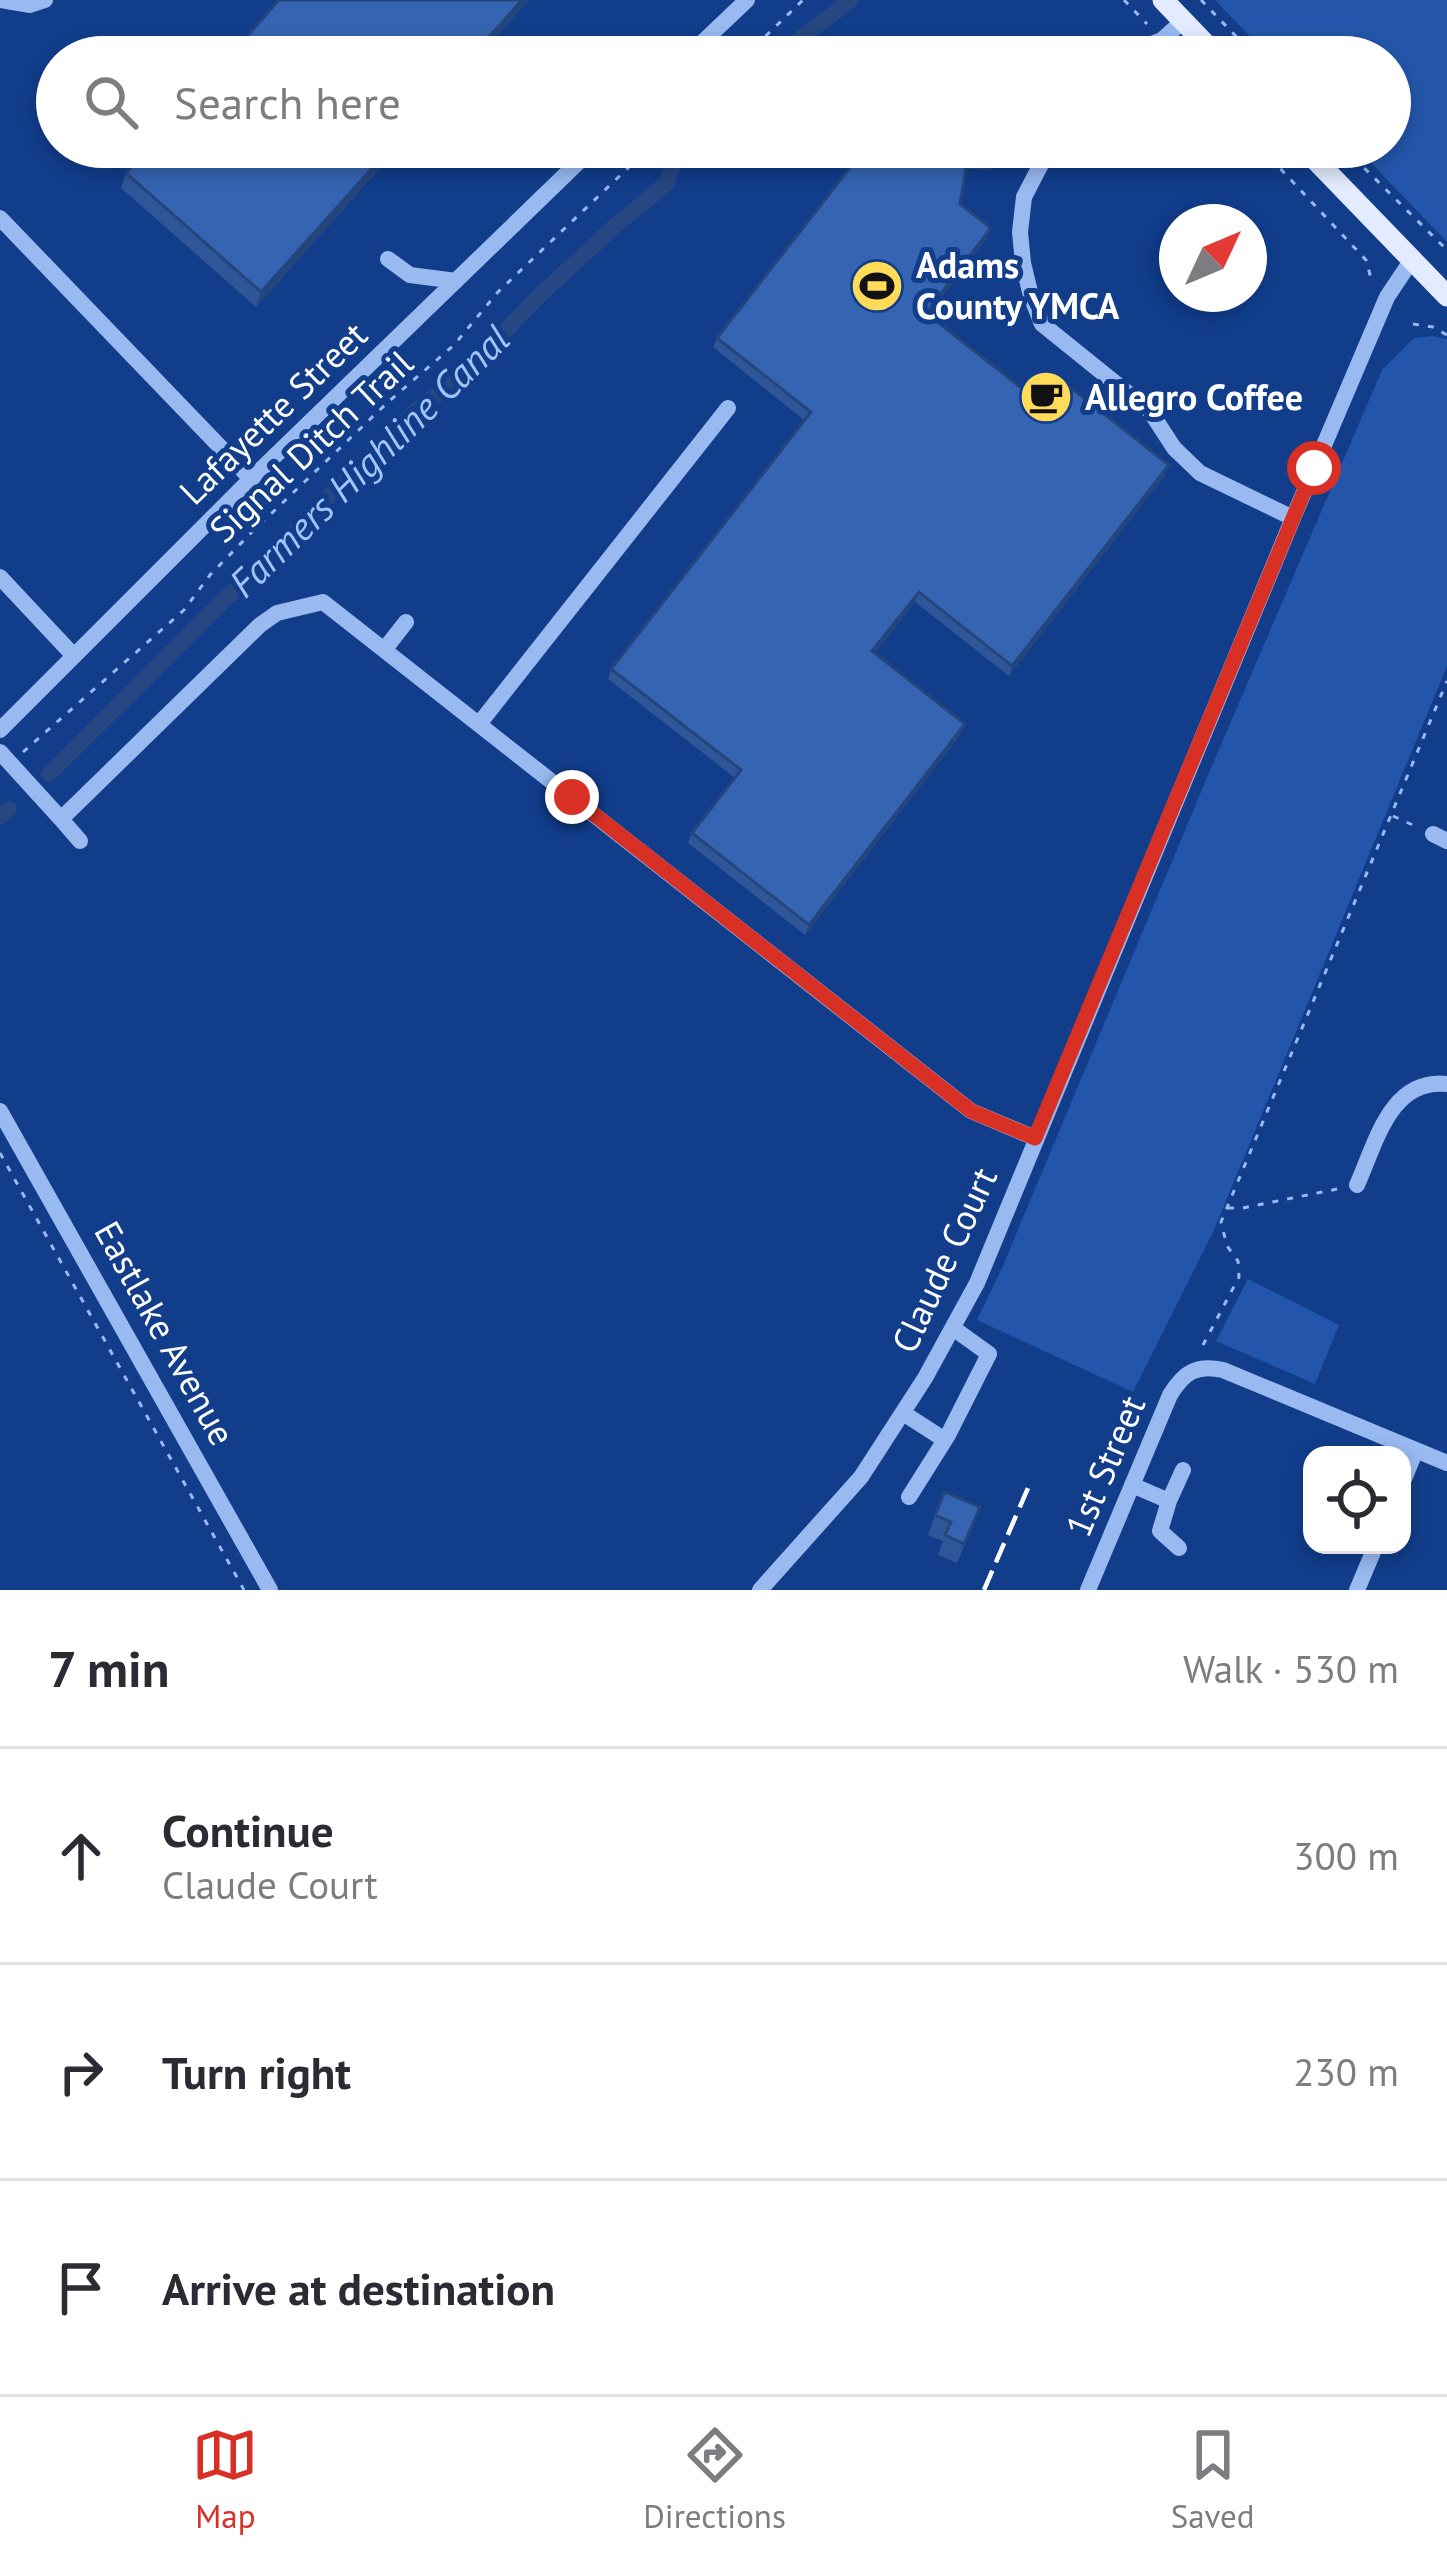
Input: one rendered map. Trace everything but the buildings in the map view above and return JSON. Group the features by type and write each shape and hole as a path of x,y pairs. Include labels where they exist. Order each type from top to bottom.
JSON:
{"main road":[{"path":"1163,0 1198,36"},
{"path":"1323,168 1447,296"}],"street":[{"path":"0,0 30,5 45,0"},
{"path":"709,36 747,0"},
{"path":"1170,36 1183,20"},
{"name":"Lafayette Street","path":"0,730 572,168"},
{"path":"1039,168 1024,197 1020,232 1023,263 1042,324 1141,403 1174,448 1200,473 1293,518"},
{"path":"0,218 251,479"},
{"path":"388,259 410,275 456,281"},
{"name":"Claude Court","path":"760,1590 860,1478 977,1283 1293,518 1387,297 1411,261"},
{"path":"410,275 421,316"},
{"path":"479,724 728,408"},
{"path":"0,577 74,656"},
{"path":"62,819 260,625 277,613 323,602 971,1111 1035,1138"},
{"path":"384,650 406,622"},
{"path":"5,758 80,841"},
{"path":"1358,1185 1396,1103 1418,1086 1447,1084"},
{"name":"Eastlake Avenue","path":"0,1111 271,1590"},
{"path":"909,1497 989,1354 952,1328"},
{"name":"1st Street","path":"1088,1590 1170,1394 1190,1372 1202,1367 1223,1370 1416,1450"},
{"path":"902,1413 945,1440"},
{"path":"1411,1462 1416,1450 1447,1462"},
{"path":"1179,1548 1160,1531 1183,1469"},
{"path":"1132,1485 1169,1501"},
{"path":"1357,1590 1372,1554"}],"path":[{"path":"766,36 803,0"},
{"path":"1124,0 1147,24"},
{"path":"1201,0 1236,36"},
{"name":"Signal Ditch Trail","path":"5,758 184,610 210,574 251,533 454,345 498,292 628,168"},
{"path":"1280,168 1366,260 1372,282"},
{"path":"1364,168 1447,250"},
{"path":"1414,324 1447,335"},
{"path":"1203,1345 1239,1277 1238,1261 1227,1246 1221,1222 1226,1208 1447,682"},
{"path":"1391,815 1440,837"},
{"path":"0,1153 244,1590"},
{"path":"1226,1208 1358,1185"}],"shaded area":[{"path":"1215,0 1447,0 1447,242 1376,168 1411,168 1411,36 1250,36"},
{"path":"1414,338 1447,339 1447,666 1214,1230 1133,1392 977,1320 1382,370"},
{"path":"1248,1279 1339,1325 1315,1384 1216,1341"}],"waterway":[{"name":"Farmers Highline Canal","path":"804,36 851,0"},
{"name":"Farmers Highline Canal","path":"49,774 415,411 463,375 539,296 667,183 672,168"},
{"name":"Farmers Highline Canal","path":"0,817 9,809"}],"railway":[{"path":"984,1590 1028,1488"}],"place":[{"name":"Adams County YMCA","path":"877,286"},
{"name":"Allegro Coffee","path":"1046,397"}],"route":[{"path":"572,797 971,1111 1035,1138 1314,468"}]}
